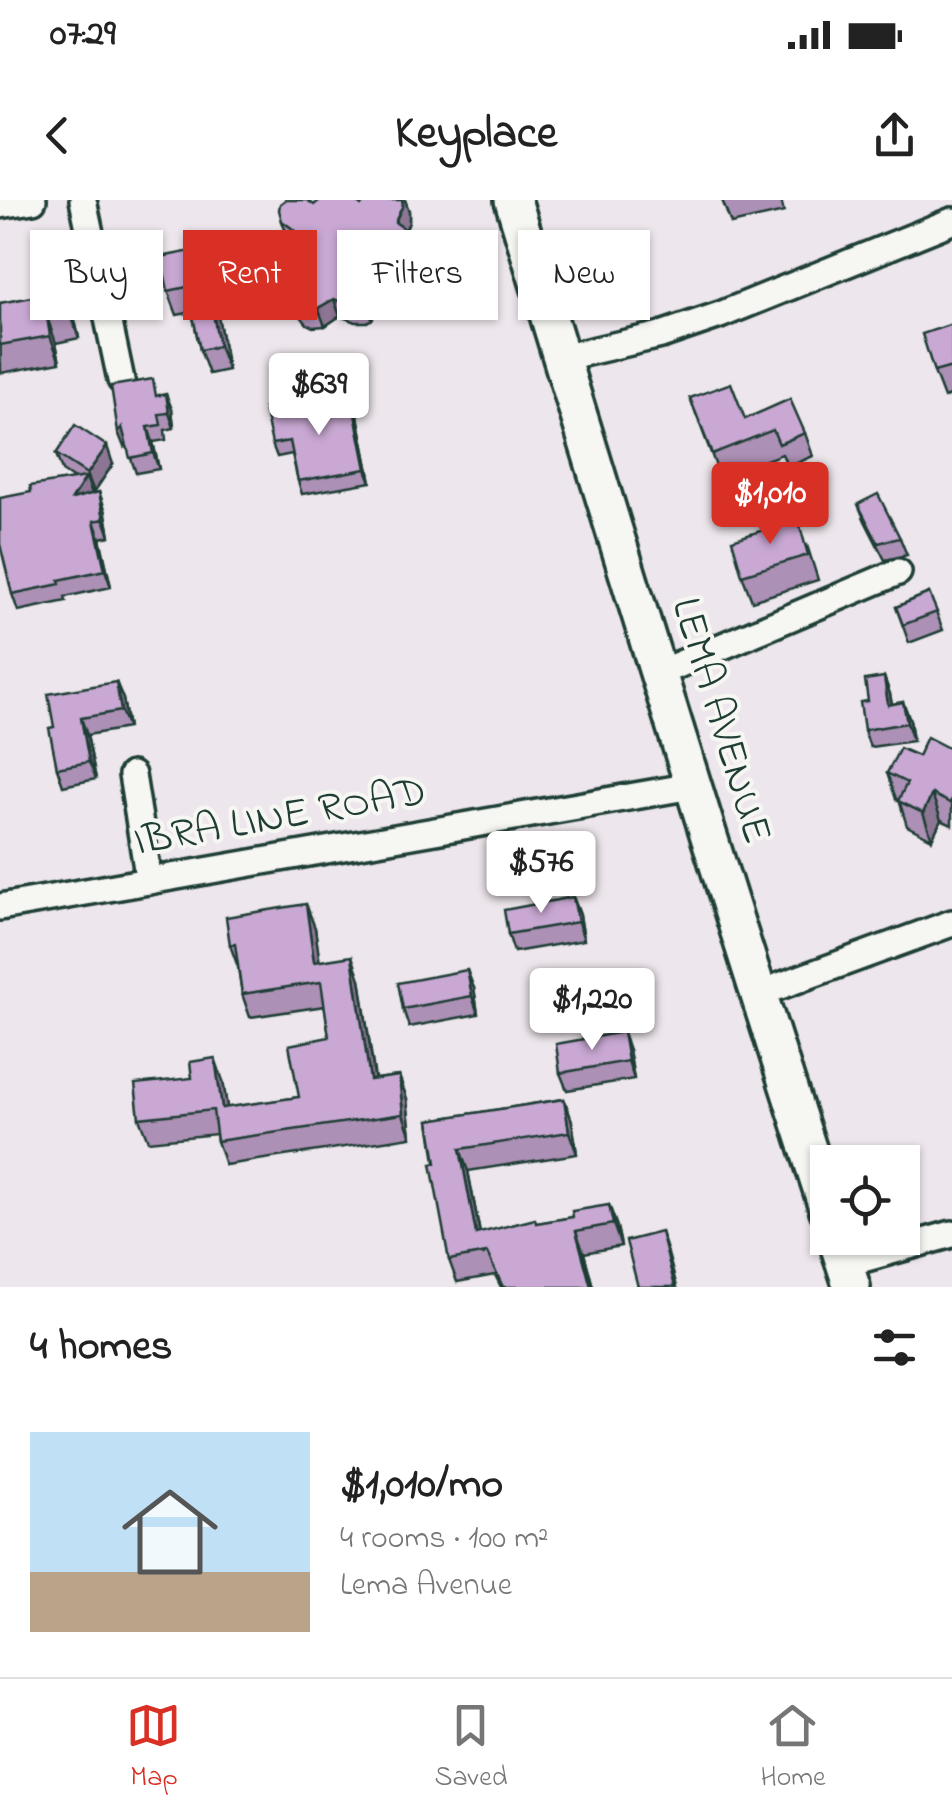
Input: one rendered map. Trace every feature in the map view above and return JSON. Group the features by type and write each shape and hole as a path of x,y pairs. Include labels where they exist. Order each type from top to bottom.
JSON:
{"main road":[{"name":"LEMA AVENUE","path":"512,200 810,1154"}],"street":[{"path":"0,206 33,200"},
{"path":"82,200 121,380"},
{"path":"561,358 661,335 720,315 952,221"},
{"path":"659,673 898,572"},
{"path":"132,774 149,881"},
{"name":"IBRA LINE ROAD","path":"0,908 692,786"},
{"path":"758,994 948,931"},
{"path":"844,1263 952,1234"}],"building":[{"path":"285,200 307,200 314,205 320,200 354,200 361,206 365,200 402,200 395,222 406,230 337,230 337,300 317,308 317,230 294,230 282,221 280,204"},
{"path":"183,253 183,288 168,291 163,257"},
{"path":"30,297 30,320 47,320 50,336 0,345 0,303"},
{"path":"194,320 214,320 219,346 200,350"},
{"path":"952,324 952,367 934,372 922,334"},
{"path":"153,379 156,396 166,394 169,413 159,414 161,425 148,427 153,453 130,458 122,427 118,432 111,386"},
{"path":"731,383 745,419 790,399 805,433 779,444 773,430 712,454 690,398"},
{"path":"352,399 366,469 298,481 290,441 272,444 264,408 283,404 284,412"},
{"path":"75,425 107,446 87,474 56,454"},
{"path":"86,477 72,499 99,492 104,519 94,521 105,570 12,594 0,544 0,498 31,492 30,486"},
{"path":"878,494 900,538 878,543 858,504"},
{"path":"798,519 808,555 742,575 732,540"},
{"path":"929,593 937,612 903,625 896,607"},
{"path":"884,677 888,705 903,702 907,723 864,730 860,702 868,701 865,680"},
{"path":"116,682 121,711 81,718 89,762 57,768 49,728 54,727 48,694"},
{"path":"927,737 952,750 952,799 950,803 932,794 923,813 898,801 907,783 887,773 900,748 918,756"},
{"path":"573,897 578,922 508,934 504,910"},
{"path":"306,904 314,962 352,956 370,1080 399,1076 403,1114 217,1141 213,1110 139,1118 135,1084 192,1078 190,1062 215,1058 222,1108 299,1097 289,1045 329,1037 321,982 242,994 235,944 230,945 226,917"},
{"path":"467,970 472,996 403,1009 398,983"},
{"path":"623,1032 628,1061 560,1073 556,1044"},
{"path":"564,1099 569,1132 460,1149 476,1234 535,1219 536,1223 573,1217 572,1211 609,1205 613,1224 576,1231 591,1287 503,1287 487,1253 449,1260 431,1164 436,1163 429,1120"},
{"path":"661,1232 675,1287 638,1287 626,1241"}]}
